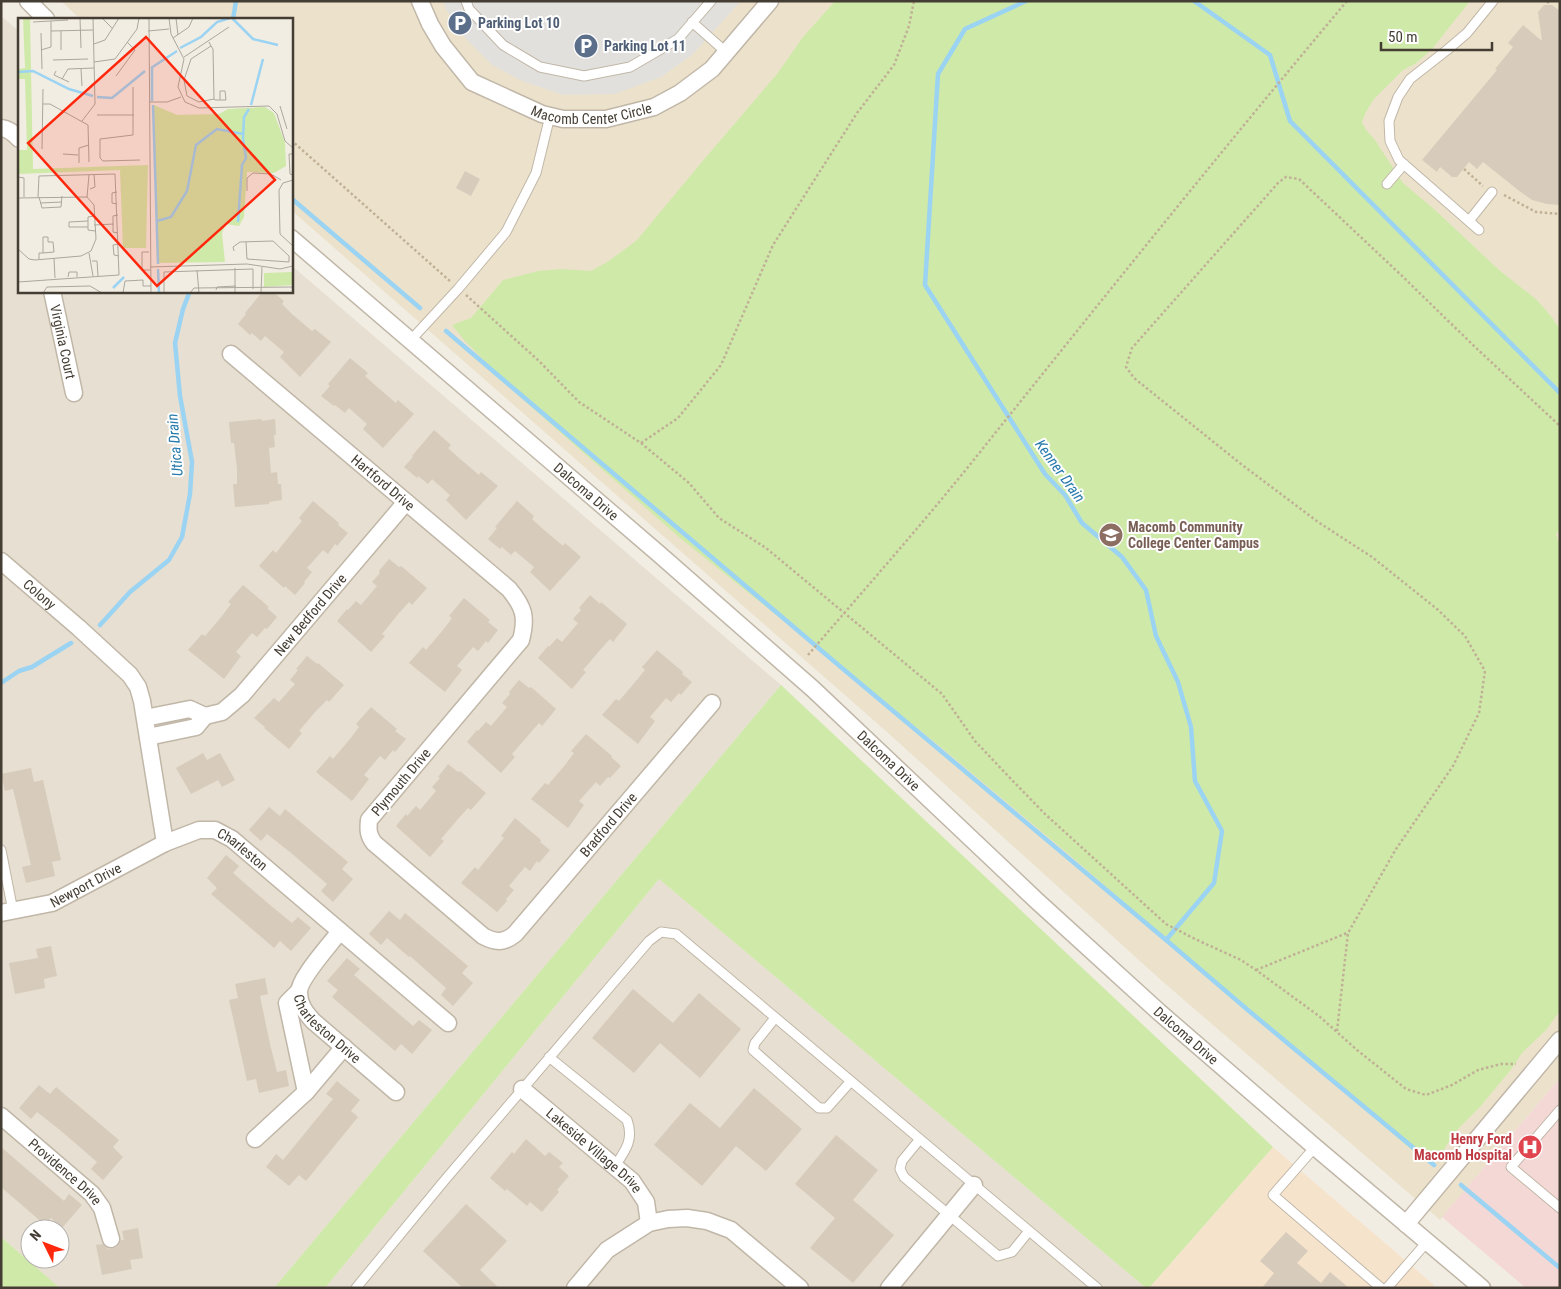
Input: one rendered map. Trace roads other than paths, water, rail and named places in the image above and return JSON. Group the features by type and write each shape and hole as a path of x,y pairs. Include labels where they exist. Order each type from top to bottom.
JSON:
{"street":[{"path":"28,1 45,18"},
{"name":"Macomb Center Circle","path":"420,1 430,24 443,46 472,82 542,114 563,119 606,119 654,107 680,93 712,69 770,1"},
{"path":"1,128 14,133 18,138"},
{"name":"Dalcoma Drive","path":"292,239 813,689 1037,901 1172,1024 1482,1288"},
{"name":"Virginia Court","path":"52,292 74,393"},
{"name":"Hartford Drive","path":"231,354 509,590 523,610 524,618"},
{"name":"New Bedford Drive","path":"148,737 196,727 205,716 222,712 242,695 406,502"},
{"name":"Colony","path":"1,561 79,628 134,680 142,701 145,718"},
{"name":"Plymouth Drive","path":"502,942 490,940 483,936 374,843 368,832 369,820 520,640 524,627 524,618"},
{"name":"Bradford Drive","path":"502,942 516,934 712,703"},
{"path":"165,843 145,718 190,709 205,716"},
{"name":"Charleston","path":"165,843 199,830 215,830 232,839 448,1023"},
{"name":"Newport Drive","path":"7,912 52,902 165,843"},
{"name":"Charleston Drive","path":"340,931 306,975 298,992 303,1008 313,1021 396,1092"},
{"path":"298,992 287,1003 306,1092"},
{"path":"1406,1224 1560,1040"},
{"path":"255,1139 306,1092 344,1047"},
{"name":"Lakeside Village Drive","path":"522,1089 632,1181 646,1202 649,1223"},
{"name":"Providence Drive","path":"1,1116 92,1194 102,1208 111,1239"},
{"path":"889,1288 974,1185"},
{"path":"575,1288 607,1250 649,1223 687,1218 707,1221 731,1230 798,1287"}],"lane":[{"path":"466,1 469,9 503,45 540,67 584,76 630,67 678,39 711,1"},
{"path":"1479,230 1399,160 1390,141 1389,121 1398,97 1410,79 1467,33 1493,1"},
{"path":"692,22 727,52"},
{"path":"410,341 458,289 506,232 536,172 550,116"},
{"path":"1387,184 1404,164"},
{"path":"1469,221 1492,192"},
{"path":"1,850 7,912"},
{"path":"356,1288 522,1089 649,941 661,932 676,934 1097,1288"},
{"path":"775,1018 755,1044 753,1050 819,1108 827,1108 850,1081"},
{"path":"550,1057 627,1120 631,1130 627,1148 615,1166"},
{"path":"1560,1110 1512,1167 1560,1208"},
{"path":"920,1139 902,1161 900,1169 904,1177 948,1216 998,1256 1012,1252 1030,1231"},
{"path":"1315,1147 1273,1195 1382,1288"},
{"path":"1387,1288 1427,1242"}],"waterway":[{"name":"Utica Drain","path":"233,18 236,1"},
{"name":"Kenner Drain","path":"1026,1 965,29 938,74 925,285 1045,474 1065,495 1082,523 1122,557 1146,590 1156,636 1178,682 1191,727 1195,781 1222,831 1214,883 1166,940"},
{"path":"1194,1 1270,55 1290,121 1560,393"},
{"path":"292,199 420,308"},
{"name":"Utica Drain","path":"100,625 130,592 169,560 182,537 190,494 192,462 180,396 175,343 183,309 190,292"},
{"path":"446,331 836,663 1434,1165"},
{"name":"Utica Drain","path":"1,683 71,643"},
{"path":"1461,1185 1560,1268"}],"place":[{"name":"Parking Lot 10","path":"460,23"},
{"name":"Parking Lot 11","path":"586,46"},
{"name":"Macomb Community College Center Campus","path":"1111,535"},
{"name":"Henry Ford Macomb Hospital","path":"1530,1147"}]}
